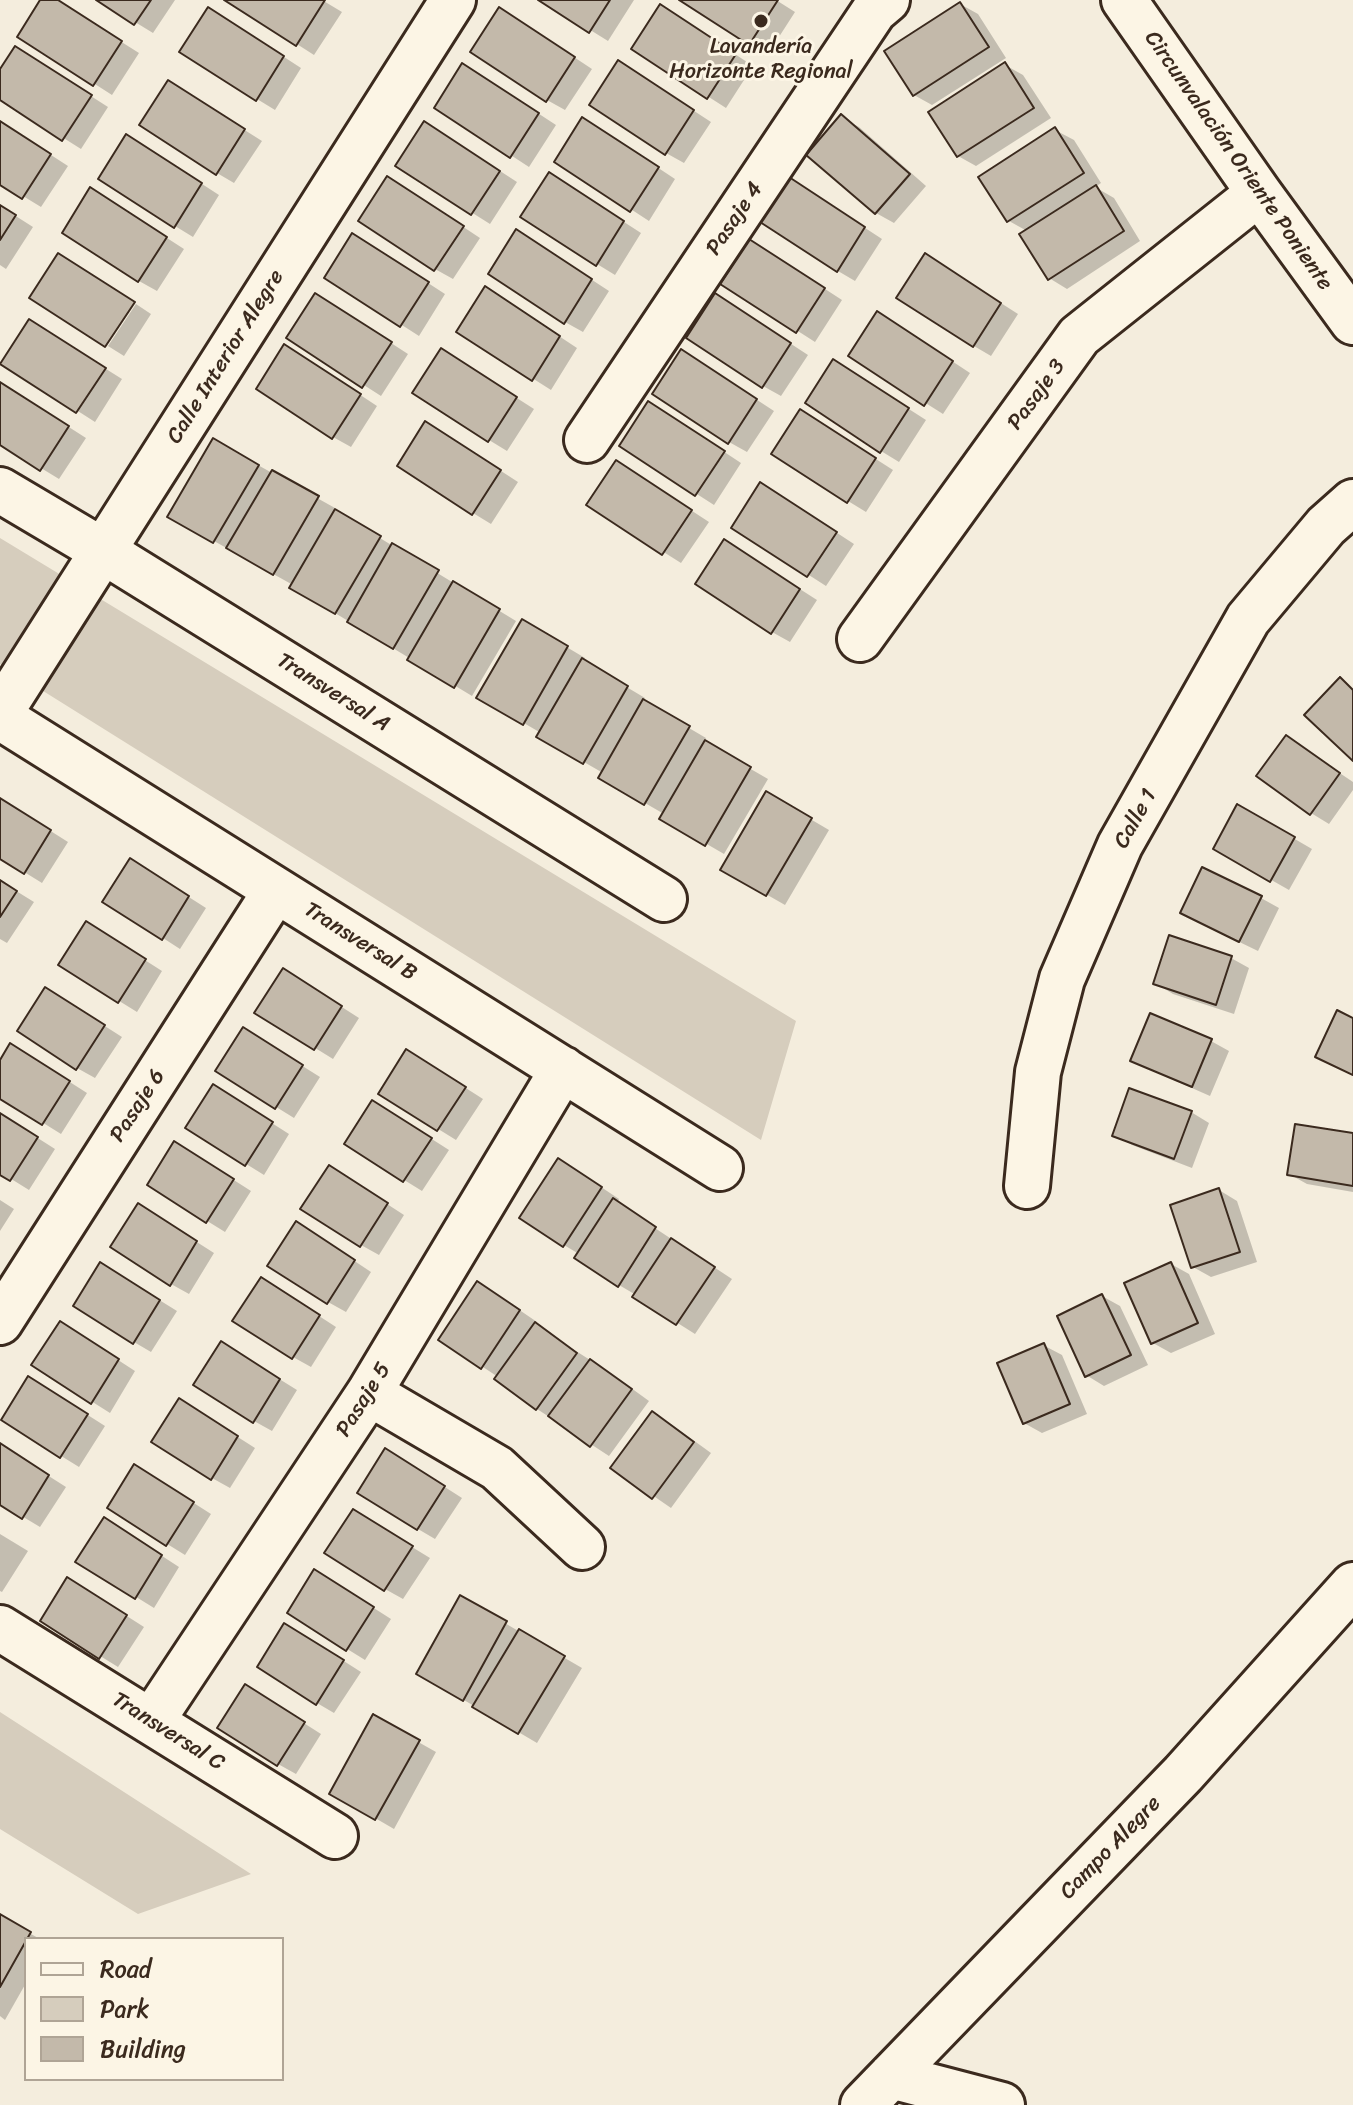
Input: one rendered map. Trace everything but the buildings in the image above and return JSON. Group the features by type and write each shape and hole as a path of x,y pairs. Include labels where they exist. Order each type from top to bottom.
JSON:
{"street":[{"name":"Calle Interior Alegre","path":"0,715 453,0"},
{"name":"Pasaje 4","path":"587,440 874,11 887,0"},
{"name":"Circunvalación Oriente Poniente","path":"1124,0 1353,322"},
{"name":"Pasaje 3","path":"860,639 1079,336 1259,193"},
{"name":"Transversal A","path":"0,490 664,899"},
{"name":"Calle 1","path":"1027,1186 1038,1072 1062,979 1120,845 1248,619 1326,526 1353,502"},
{"name":"Transversal B","path":"0,715 720,1168"},
{"name":"Pasaje 6","path":"0,1322 276,890"},
{"name":"Pasaje 5","path":"151,1722 369,1393 563,1069"},
{"path":"369,1393 497,1468 582,1547"},
{"name":"Campo Alegre","path":"877,2090 1183,1774 1353,1585"},
{"name":"Transversal C","path":"0,1628 335,1836"},
{"path":"877,2090 1002,2105"}],"green space":[{"path":"0,538 796,1021 761,1140 0,664"},
{"path":"0,1712 251,1874 138,1914 0,1829"}],"place":[{"name":"Lavandería Horizonte Regional","path":"761,21"}]}
